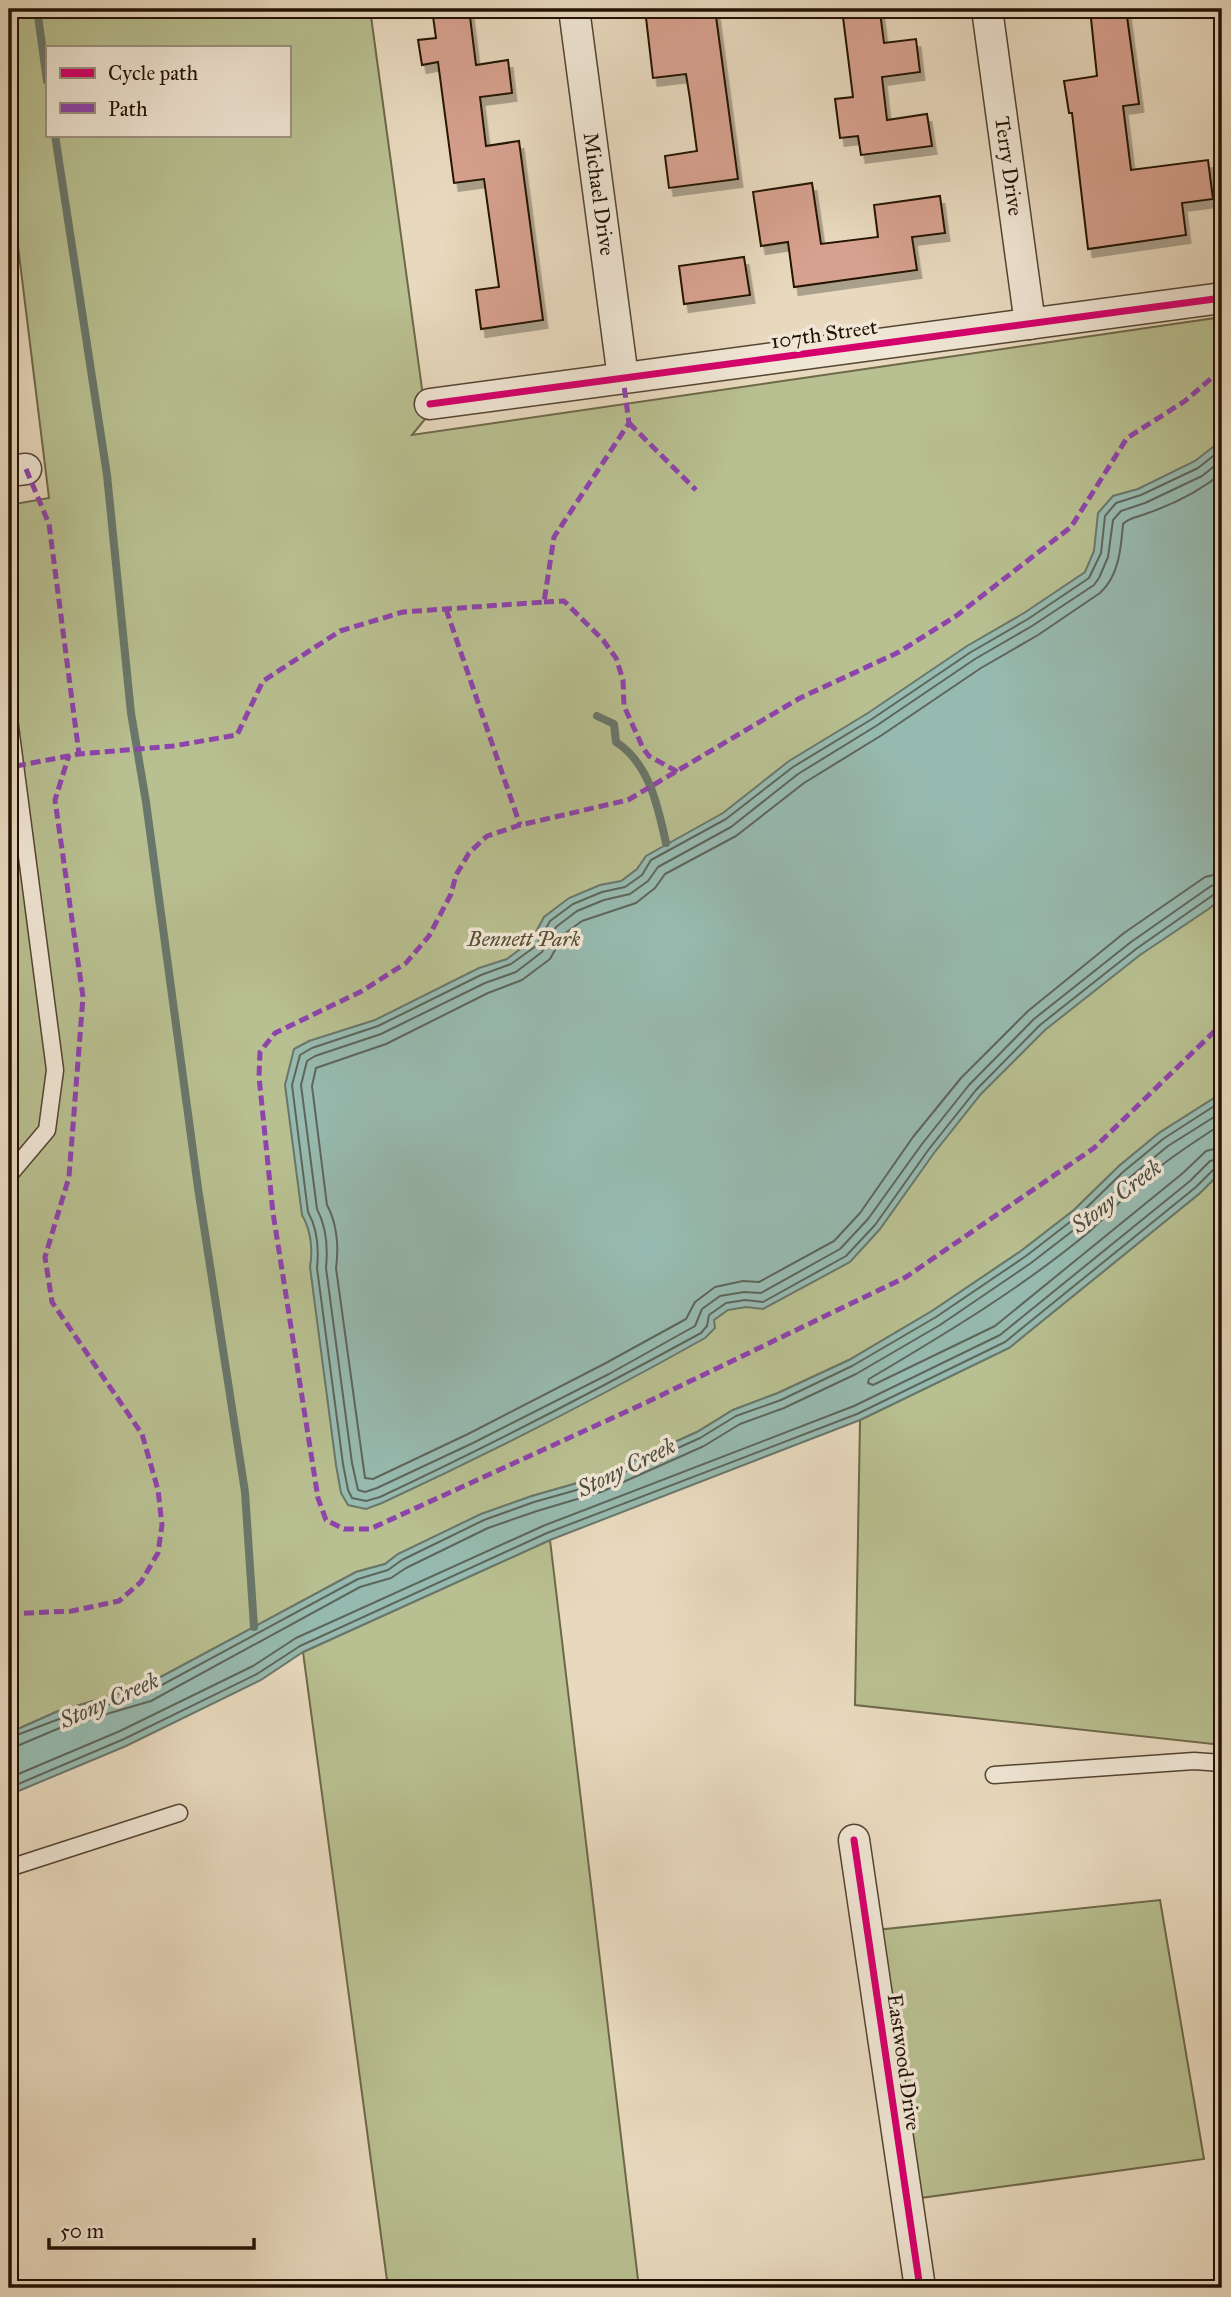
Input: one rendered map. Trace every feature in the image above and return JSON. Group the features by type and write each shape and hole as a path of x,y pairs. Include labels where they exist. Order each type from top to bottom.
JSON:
{"street":[{"name":"Michael Drive","path":"574,9 623,378"},
{"name":"Terry Drive","path":"987,9 1030,324"},
{"name":"107th Street","path":"430,404 1222,298"},
{"name":"Eastwood Drive","path":"854,1840 920,2288"}],"lane":[{"path":"9,719 55,1070 47,1130 9,1175"},
{"path":"994,1775 1194,1760 1222,1763"},
{"path":"9,1868 179,1814"}],"green space":[{"name":"Bennett Park","path":"9,9 370,9 426,418 412,435 1222,317 1222,1093 1159,1133 1119,1166 1074,1210 1021,1251 932,1311 849,1360 778,1393 733,1410 697,1432 595,1478 482,1514 398,1554 385,1564 356,1572 144,1686 56,1712 9,1733 9,505 49,498 9,173"},
{"path":"1222,1171 1222,1745 855,1705 860,1420 1009,1348 1200,1193"},
{"path":"550,1540 639,2288 388,2288 303,1652"},
{"path":"1160,1900 1204,2159 906,2200 867,1931"}],"water":[{"path":"1222,440 1222,897 1140,955 1045,1030 981,1094 934,1153 880,1229 850,1262 763,1309 746,1307 728,1310 714,1320 715,1328 705,1338 586,1403 464,1464 366,1509 348,1505 341,1493 336,1465 310,1267 310,1240 302,1215 285,1085 294,1049 309,1041 375,1020 479,968 507,959 531,941 544,917 569,898 600,885 621,881 637,869 646,856 723,813 789,761 1085,572 1094,551 1098,513 1113,496 1138,489 1195,461"},
{"name":"Stony Creek","path":"1222,1093 1222,1171 1200,1193 1009,1348 860,1420 550,1540 303,1652 261,1680 126,1746 9,1795 9,1733 56,1712 144,1686 356,1572 385,1564 398,1554 481,1514 595,1478 697,1432 733,1410 778,1393 849,1360 932,1311 1021,1251 1074,1210 1119,1166 1159,1133"}],"building":[{"path":"432,9 469,9 476,65 508,60 512,93 480,97 486,146 519,141 543,320 481,329 476,290 499,287 484,179 454,183 438,62 422,65 418,40 436,38"},
{"path":"645,9 715,9 738,179 669,188 665,156 697,151 686,74 653,78"},
{"path":"1090,9 1126,9 1139,104 1123,106 1131,170 1208,160 1213,199 1182,203 1186,235 1088,249 1072,113 1069,113 1064,81 1097,76"},
{"path":"880,12 884,43 916,39 920,72 882,77 887,120 927,114 932,146 861,155 858,136 840,138 835,99 853,97 843,17"},
{"path":"812,183 821,244 878,237 874,205 940,196 945,233 912,237 917,270 794,287 788,242 761,246 753,192"},
{"path":"744,257 750,295 684,304 679,266"}],"waterway":[{"path":"37,9 46,74"},
{"path":"55,136 107,475 131,713 146,802 198,1188 245,1492 254,1627"},
{"path":"597,716 614,724 616,742 637,761 644,773 655,800 666,843"}],"marked path":[{"path":"1222,369 1185,401 1127,438 1071,527 956,616 899,652 800,698 628,800 520,825 487,836 469,853 456,875 451,894 429,936 406,963 362,991 275,1033 260,1052 259,1077 273,1213 318,1498 326,1520 344,1529 370,1529 643,1404 906,1277 1094,1148 1222,1024"},
{"path":"16,766 79,754 173,746 237,735 263,681 340,631 403,612 544,602 554,537 629,423 623,378"},
{"path":"629,423 696,490"},
{"path":"26,469 49,524 79,754"},
{"path":"544,602 564,601 603,640 616,658 623,680 624,706 643,748 649,756 678,772"},
{"path":"446,609 520,825"},
{"path":"9,1614 72,1611 119,1601 141,1582 158,1553 162,1525 158,1490 142,1434 52,1302 45,1257 69,1177 83,997 55,800 69,755"}],"cycle path":[{"path":"430,404 1222,298"},
{"path":"854,1840 920,2288"}]}
